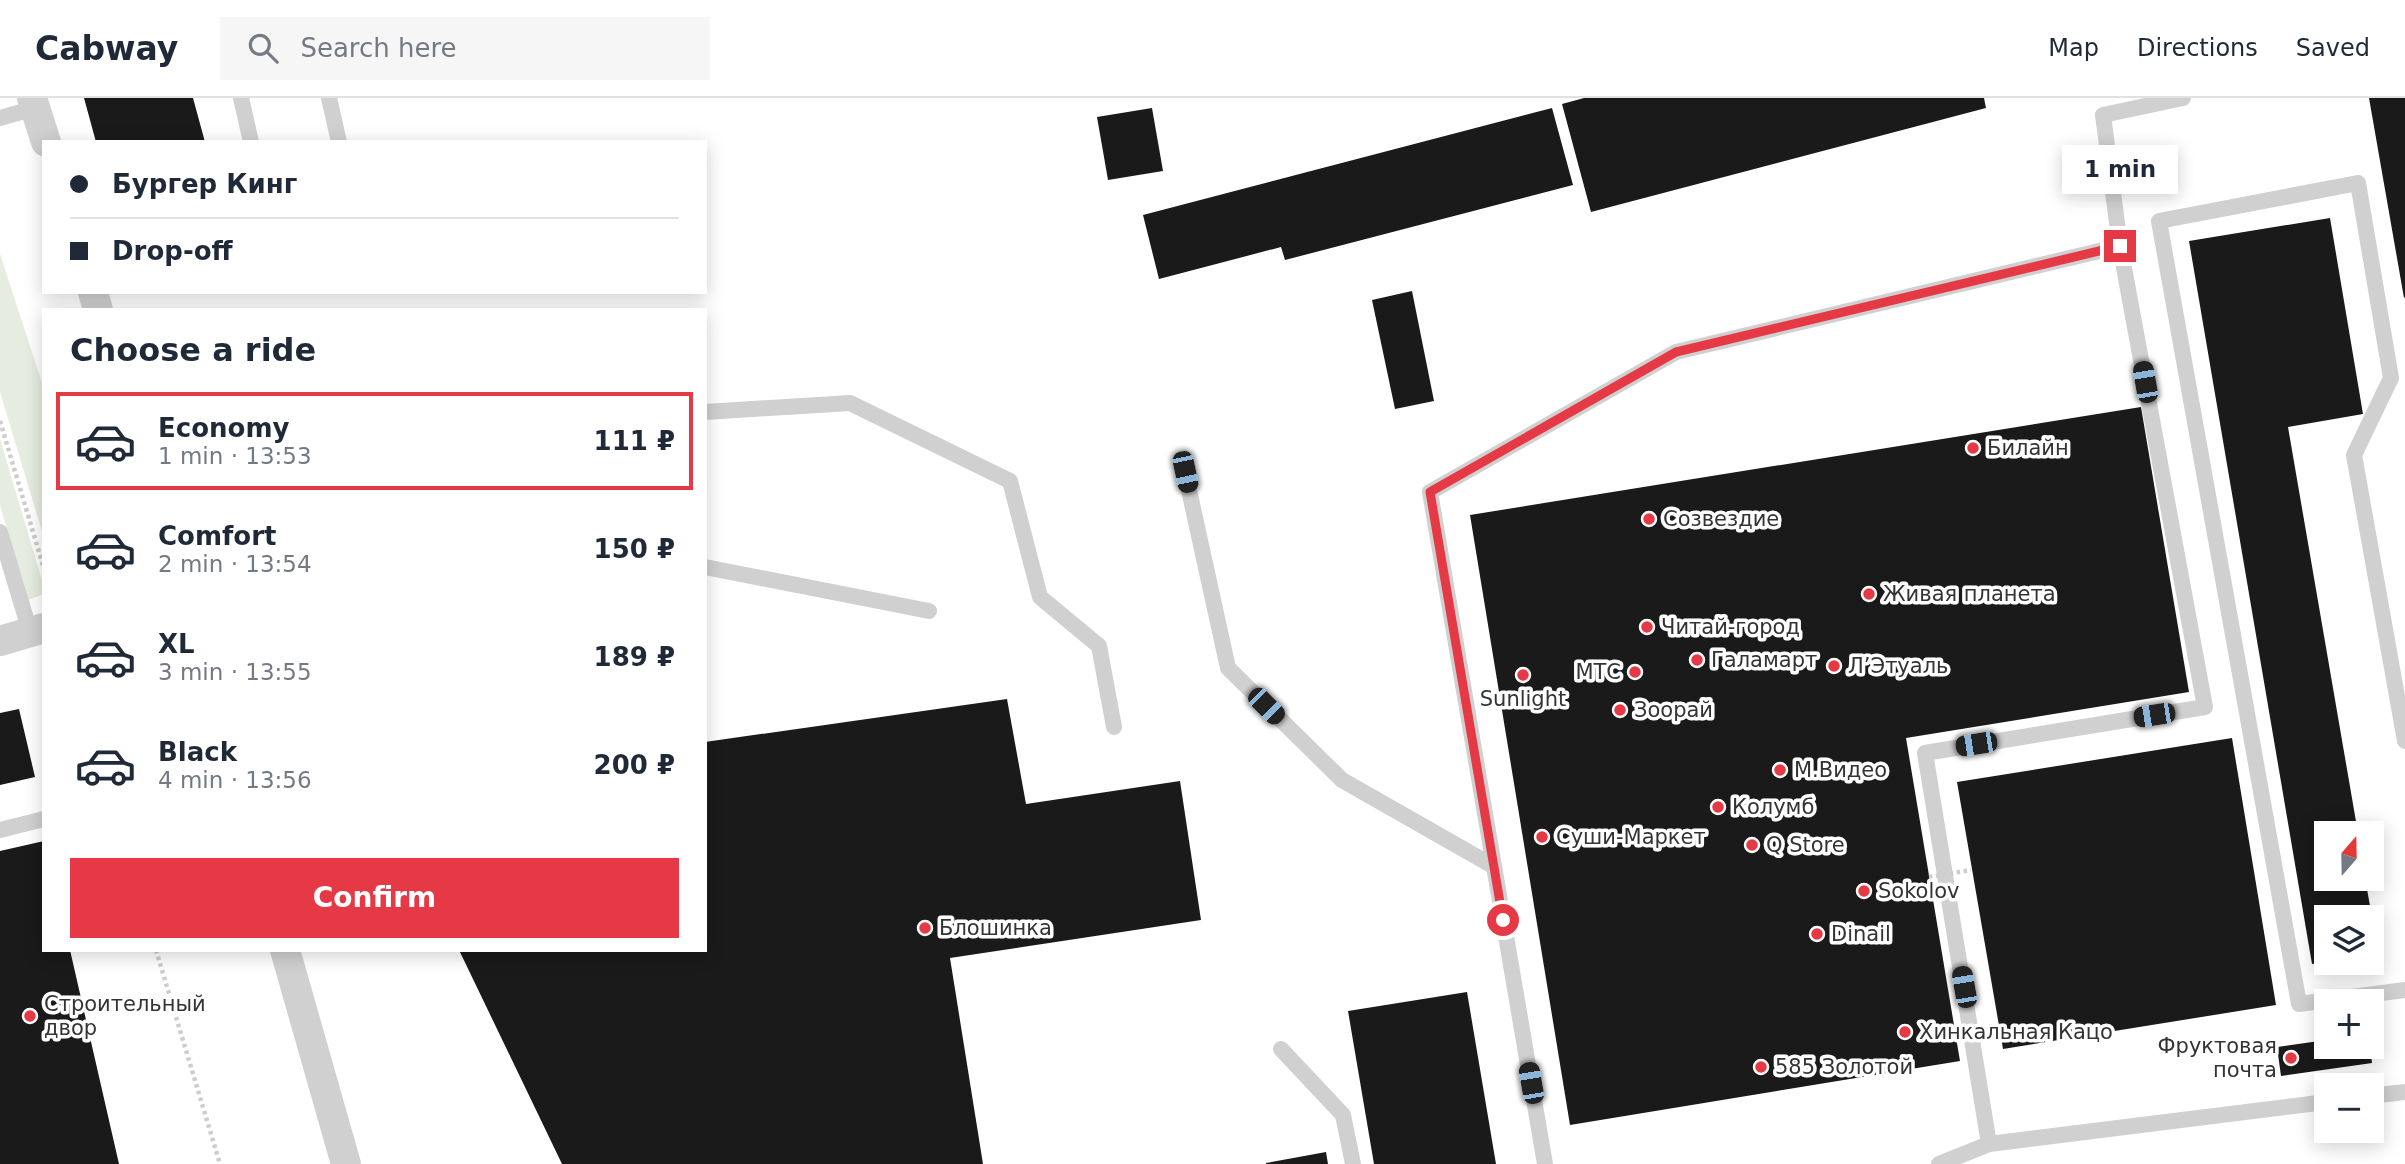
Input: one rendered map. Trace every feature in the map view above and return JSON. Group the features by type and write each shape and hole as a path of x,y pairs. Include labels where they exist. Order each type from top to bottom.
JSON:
{"street":[{"path":"34,103 45,140"},
{"path":"0,641 37,630"},
{"path":"286,952 346,1164"}],"lane":[{"path":"241,98 251,140"},
{"path":"329,98 339,140"},
{"path":"1989,1144 1925,752 2204,707 2120,246 2103,115 2183,98"},
{"path":"0,118 34,103"},
{"path":"2405,741 2354,456 2391,378 2358,183 2159,221 2299,1004 2405,990"},
{"path":"1545,1164 1430,492 1676,352 2120,246"},
{"path":"707,412 850,403 1010,481 1040,597 1099,646 1115,727"},
{"path":"1185,472 1228,668 1342,780 1493,866"},
{"path":"0,532 37,630"},
{"path":"707,567 929,611"},
{"path":"0,830 42,820"},
{"path":"1281,1049 1343,1115 1353,1164"},
{"path":"2384,1094 2405,1092"},
{"path":"1942,1163 1989,1144 2314,1103"}],"path":[{"path":"0,421 42,562"},
{"path":"1929,877 1971,870"},
{"path":"157,952 219,1164"}],"shaded area":[{"path":"0,254 42,383 42,531 0,392"},
{"path":"0,439 42,580 42,595 28,600 0,505"}],"building":[{"path":"84,98 193,98 204,140 95,140"},
{"path":"1584,98 1984,98 1986,108 1591,212 1562,104"},
{"path":"2369,98 2405,98 2404,298"},
{"path":"1152,108 1163,171 1108,180 1097,117"},
{"path":"1552,108 1573,185 1285,260 1281,247 1159,279 1143,215"},
{"path":"2330,218 2363,414 2288,427 2356,821 2314,821 2314,891 2367,891 2370,905 2314,905 2314,964 2312,964 2189,241"},
{"path":"1412,291 1434,401 1395,409 1372,300"},
{"name":"Колумб","path":"2141,407 2189,692 1906,738 1960,1061 1570,1125 1470,515"},
{"name":"Блошинка","path":"1007,699 1026,804 1180,781 1201,920 950,958 983,1164 562,1164 460,952 707,952 707,742"},
{"path":"19,709 35,777 0,785 0,713"},
{"path":"2232,738 2276,1005 2003,1049 1957,782"},
{"path":"42,841 42,952 70,952 119,1164 0,1164 0,851"},
{"path":"1467,992 1496,1164 1374,1164 1348,1011"},
{"path":"2314,1042 2314,1059 2372,1059 2372,1063 2281,1076 2277,1047"},
{"path":"1326,1152 1328,1164 1266,1164 1266,1163"}],"place":[{"name":"Билайн","path":"1973,448"},
{"name":"Созвездие","path":"1649,519"},
{"name":"Живая планета","path":"1869,594"},
{"name":"Читай-город","path":"1647,627"},
{"name":"Галамарт","path":"1697,660"},
{"name":"Л’Этуаль","path":"1834,666"},
{"name":"МТС","path":"1635,672"},
{"name":"Sunlight","path":"1523,675"},
{"name":"Зоорай","path":"1620,710"},
{"name":"М.Видео","path":"1780,770"},
{"name":"Колумб","path":"1718,807"},
{"name":"Суши-Маркет","path":"1542,837"},
{"name":"Q Store","path":"1752,845"},
{"name":"Sokolov","path":"1864,891"},
{"name":"Блошинка","path":"925,928"},
{"name":"Dinail","path":"1817,934"},
{"name":"Строительный двор","path":"30,1016"},
{"name":"Хинкальная Кацо","path":"1905,1032"},
{"name":"Фруктовая почта","path":"2291,1058"},
{"name":"585 Золотой","path":"1761,1067"}],"route":[{"path":"1503,920 1430,492 1676,352 2120,246"}]}
